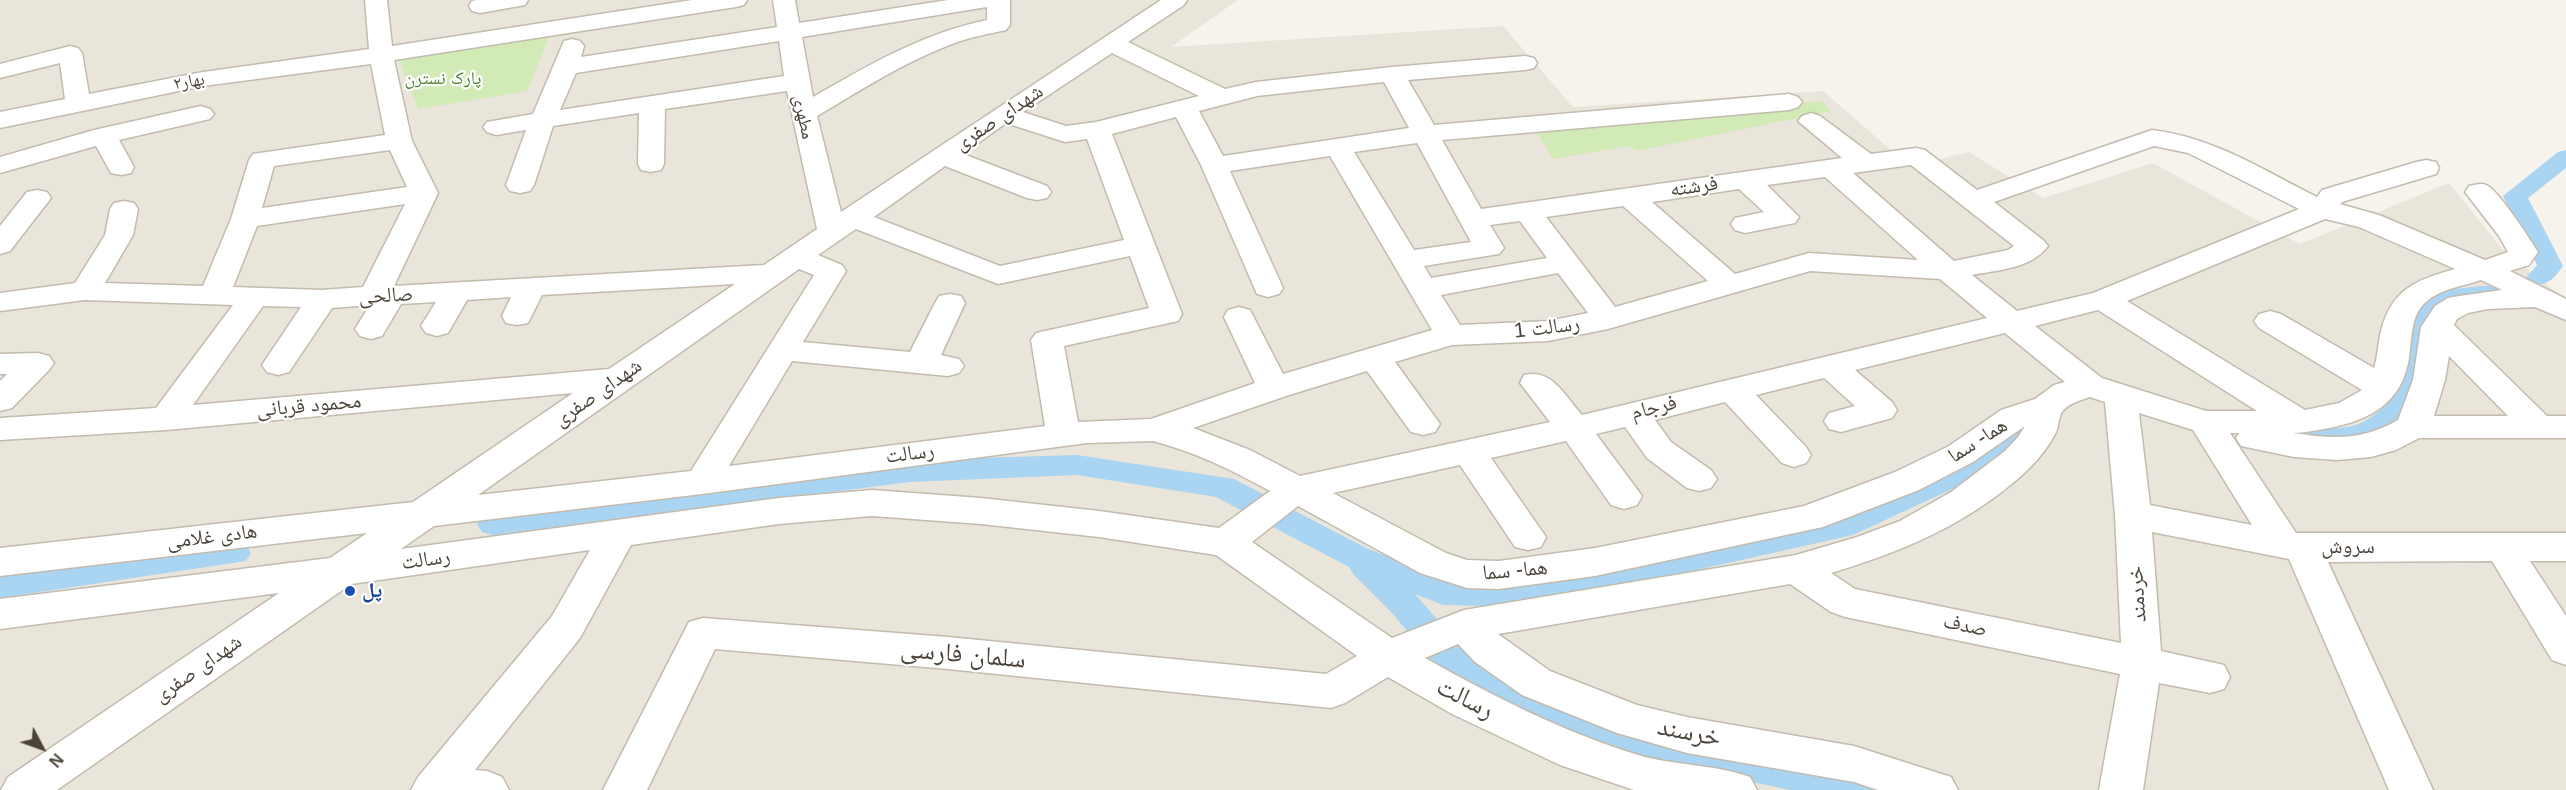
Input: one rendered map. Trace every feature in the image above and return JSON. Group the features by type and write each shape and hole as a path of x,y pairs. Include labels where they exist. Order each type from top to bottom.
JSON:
{"street":[{"path":"371,329 424,193 399,141 381,55 376,0"},
{"path":"480,6 517,0"},
{"name":"بهار۲","path":"0,120 203,79 381,55 578,12 736,0"},
{"name":"مطهری","path":"784,0 796,81 816,176 842,225"},
{"path":"566,67 991,0"},
{"path":"803,114 923,46 971,29 998,25 999,0"},
{"name":"شهدای صفری","path":"23,790 1003,114 1176,0"},
{"path":"520,185 543,119 566,67 578,12"},
{"path":"1110,43 1221,97"},
{"path":"0,71 70,53 78,103"},
{"path":"1003,114 1065,134 1097,130 1256,89 1392,74 1525,63"},
{"path":"1392,74 1489,248 1405,260"},
{"path":"0,165 103,136 200,123 203,79"},
{"path":"496,126 796,81"},
{"path":"1214,165 1425,134 1789,102"},
{"path":"651,164 652,103"},
{"path":"1184,107 1214,165 1268,288"},
{"path":"1811,121 1864,163"},
{"path":"1064,435 1047,340 1167,314 1097,130"},
{"path":"103,136 121,167"},
{"path":"1974,200 2152,138 2161,139 2197,147 2322,210 2347,214 2369,221 2492,274 2547,301"},
{"path":"215,294 245,219 262,160 399,141"},
{"path":"1338,147 1450,334"},
{"path":"943,156 1037,192"},
{"name":"فرشته","path":"1472,219 1916,156 1974,200"},
{"path":"1831,168 1948,271 2106,392"},
{"path":"2103,300 2322,210 2332,196 2426,168"},
{"path":"1745,180 1785,217 1745,224"},
{"path":"2205,422 2300,422 2348,413 2372,400 2382,387 2394,360 2396,333 2402,312 2414,296 2430,286 2492,274 2519,259 2523,252 2512,233 2479,192"},
{"path":"245,219 424,193"},
{"path":"1630,196 1729,284"},
{"path":"0,245 37,198"},
{"name":"رسالت 1","path":"1153,430 1274,388 1450,334 1548,331 1608,319 1809,262 1948,271 2017,257 2032,246 1974,200"},
{"path":"85,291 119,235 124,209"},
{"path":"1527,211 1608,319"},
{"path":"842,225 998,274 1142,245"},
{"path":"1423,289 1566,263"},
{"path":"702,482 831,271 784,265"},
{"name":"صالحی","path":"0,302 85,291 322,299 531,287 784,265"},
{"path":"517,316 531,287"},
{"path":"437,326 457,291"},
{"path":"166,419 255,296"},
{"path":"278,365 322,299"},
{"path":"2103,300 2300,422"},
{"name":"فرجام","path":"1296,489 1574,428 2103,300"},
{"path":"2413,427 2428,380 2437,327 2446,313 2459,304 2488,300 2547,301"},
{"path":"782,350 934,364 950,303"},
{"path":"1239,317 1274,388"},
{"path":"2270,321 2382,387"},
{"path":"2437,327 2553,427"},
{"path":"1374,357 1423,424"},
{"path":"0,364 38,363 0,400"},
{"path":"1829,365 1880,410 1841,421"},
{"name":"محمود قربانی","path":"0,429 166,419 619,379"},
{"path":"1536,383 1574,428 1624,496"},
{"path":"1731,389 1794,455"},
{"path":"2047,407 2066,393 2106,392 2253,438 2312,447 2366,447 2397,436 2413,427 2553,427"},
{"name":"خردمند","path":"2106,392 2133,515 2142,663 2121,790"},
{"name":"هما- سما","path":"1296,489 1433,563 1467,574 1499,575 1595,562 1810,518 1907,482 1961,454 2013,418 2047,407"},
{"name":"هما- سما","path":"1388,657 1464,626 1796,569 1914,530 2006,470 2025,452 2039,434 2047,407"},
{"path":"1632,414 1659,450 1699,479"},
{"path":"2205,422 2293,545 2411,790"},
{"name":"رسالت","path":"424,513 702,482 1064,435 1153,430 1191,439 1238,458 1296,489"},
{"path":"1468,451 1528,537"},
{"path":"1226,543 1296,489"},
{"name":"رسالت","path":"340,571 779,511 872,503 981,511 1099,524 1226,543 1388,657 1467,702 1575,752 1641,774 1735,790"},
{"name":"هادی غلامی","path":"0,562 424,513"},
{"name":"سروش","path":"2133,515 2293,545 2566,546"},
{"path":"435,788 566,627 618,534"},
{"path":"2502,547 2566,649"},
{"name":"صدف","path":"1796,569 1845,602 2210,676"},
{"path":"0,614 340,571"},
{"name":"خرسند","path":"1464,626 1490,651 1536,683 1632,721 1687,735 1854,764 1936,790"},
{"name":"سلمان فارسی","path":"625,790 703,633 948,653 1330,691 1388,657"},
{"path":"435,788 488,790"}],"shaded area":[{"path":"0,0 1238,0 1171,47 1503,26 1573,107 1823,91 1909,166 1969,152 2043,198 2153,163 2300,244 2449,183 2504,251 2566,299 2566,790 0,790"}],"green space":[{"name":"پارک نسترن","path":"549,37 527,91 418,109 399,59"},
{"path":"1821,101 1831,111 1637,151 1628,146 1553,159 1537,133"}],"waterway":[{"path":"2539,278 2550,266 2515,196 2566,157"},
{"path":"2316,438 2339,440 2373,429 2398,410 2412,374 2414,343 2428,312 2443,301 2468,295 2496,293"},
{"path":"493,524 910,471 1077,465 1223,487 1355,556 1443,592 1487,593 1594,581 1853,524 1982,463 2026,429"},
{"path":"0,586 235,553"},
{"path":"1365,566 1405,605 1450,658 1490,687 1555,715 1638,743 1868,790"}],"place":[{"name":"پل","path":"350,591"}]}
